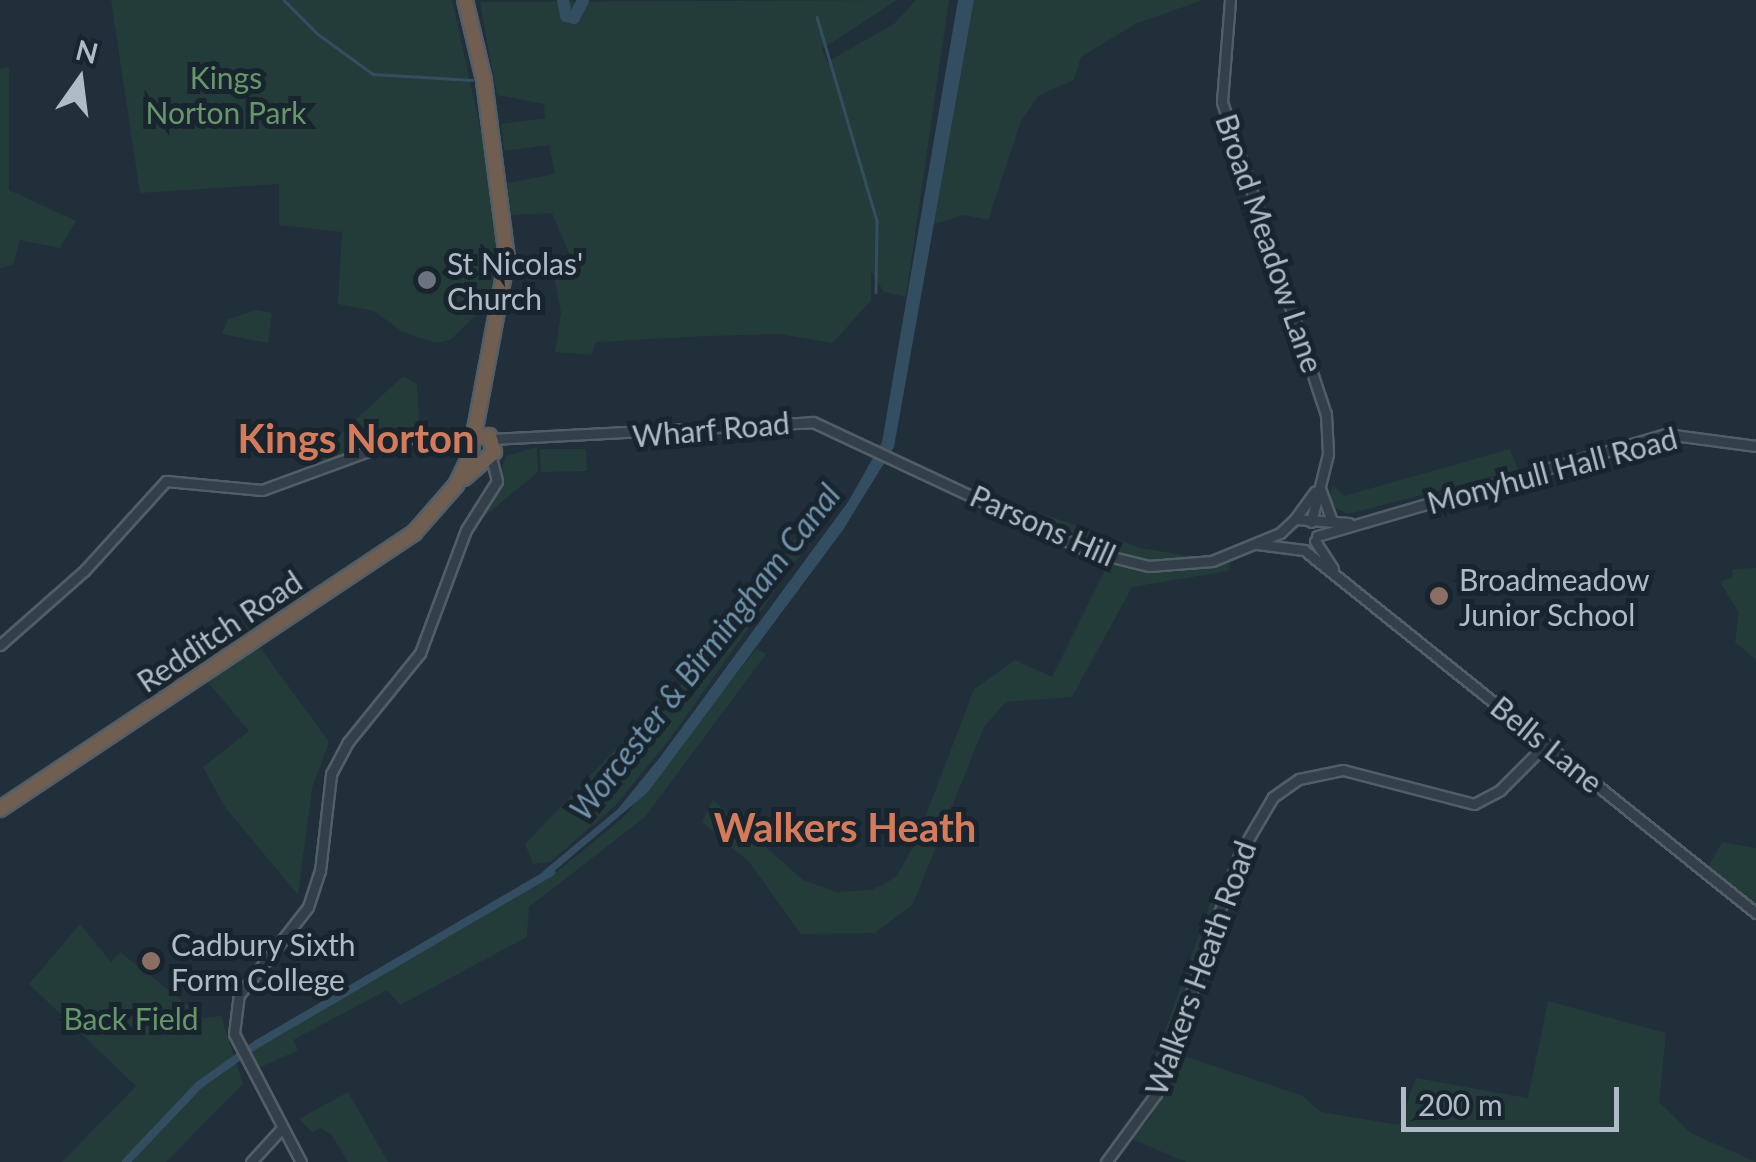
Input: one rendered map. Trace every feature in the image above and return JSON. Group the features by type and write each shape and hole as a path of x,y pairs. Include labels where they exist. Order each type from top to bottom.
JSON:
{"highway":[{"path":"465,0 484,80 508,253 478,392 482,447"},
{"name":"Redditch Road","path":"0,809 414,533 456,485 482,447"}],"street":[{"name":"Broad Meadow Lane","path":"1230,0 1222,102 1326,414 1320,487 1312,523"},
{"name":"Wharf Road","path":"0,644 84,570 163,482 262,490 399,440 424,436 482,447 522,440 806,421 892,456"},
{"name":"Monyhull Hall Road","path":"1316,539 1349,523 1666,434 1756,446"},
{"path":"300,1162 238,1043 242,988 294,929 312,896 331,774 426,639 466,530 497,481 482,447"},
{"name":"Parsons Hill","path":"892,456 1088,551 1134,564 1191,565 1257,544 1285,530"},
{"name":"Broad Meadow Lane","path":"1320,487 1334,522"},
{"path":"1295,519 1312,523 1316,539 1304,550 1292,548 1285,530 1320,487"},
{"name":"Monyhull Hall Road","path":"1312,523 1349,523"},
{"name":"Bells Lane","path":"1316,539 1338,576"},
{"name":"Parsons Hill","path":"1257,544 1292,548"},
{"name":"Bells Lane","path":"1304,550 1756,913"},
{"name":"Walkers Heath Road","path":"1106,1162 1156,1094 1248,833 1272,797 1299,779 1355,771 1466,806 1500,790 1545,745"},
{"path":"252,1162 280,1124"}],"green space":[{"name":"Kings Norton Park","path":"111,0 452,0 501,223 500,292 450,340 435,343 401,331 374,311 338,304 342,232 279,225 279,184 140,193"},
{"path":"897,0 822,49 827,62 894,24 916,0 949,0 906,297 884,292 871,271 871,300 833,343 779,334 708,336 596,342 591,355 555,352 561,313 554,277 571,258 552,213 511,215 507,183 555,174 549,145 504,151 501,124 545,118 544,104 497,95 480,2"},
{"path":"974,0 1203,0 1135,24 1081,57 1074,80 1039,95 1021,121 988,220 964,215 934,224"},
{"path":"9,67 9,190 76,221 60,248 20,240 13,264 0,269 0,69"},
{"path":"257,310 272,313 268,343 222,334 228,319"},
{"path":"403,376 417,384 420,432 323,461 320,453"},
{"path":"537,447 538,472 484,517 506,456"},
{"path":"540,449 586,449 587,471 541,472"},
{"path":"1510,449 1518,470 1348,514 1330,505 1332,484 1344,496"},
{"path":"834,490 841,498 671,737 615,806 550,862 533,864 525,844 634,730 649,725"},
{"path":"1040,513 1141,548 1201,558 1173,564 1113,556 1034,521"},
{"path":"1231,563 1228,571 1132,587 1072,697 1006,702 984,727 913,904 875,933 801,934 749,862 702,822 713,800 803,880 836,892 872,890 896,877 915,844 974,689 1015,660 1052,677 1108,564 1173,572"},
{"path":"1756,568 1756,660 1735,642 1739,613 1720,582 1732,577 1733,569"},
{"path":"257,643 329,742 312,788 298,895 225,807 203,767 249,731 206,680"},
{"path":"756,649 766,654 645,817 529,907 527,937 400,1005 387,990 293,1040 298,1050 259,1068 251,1051 558,871 624,817"},
{"path":"1722,842 1756,848 1756,904 1708,867"},
{"path":"1212,898 1219,907 1165,1061 1155,1058"},
{"name":"Back Field","path":"80,924 111,962 120,952 204,1018 221,1016 243,1084 166,1162 62,1162 136,1086 29,984"},
{"path":"1548,1001 1666,1033 1659,1102 1691,1133 1756,1162 1186,1162 1132,1139 1150,1118 1178,1054 1303,1096 1321,1112 1399,1125 1416,1078 1528,1098"},
{"path":"348,1092 388,1162 348,1162 331,1134 320,1128 312,1132 299,1119"}],"water":[{"path":"958,0 974,0 894,447 843,530 648,792 546,878 541,873 618,809 661,756 848,502 882,442"}],"waterway":[{"path":"284,0 318,34 373,74 472,80"},
{"path":"563,0 566,16 574,18 583,0"},
{"path":"817,17 877,221 876,292"},
{"name":"Worcester & Birmingham Canal","path":"126,1162 199,1085 257,1044 551,872"}],"place":[{"name":"St Nicolas' Church","path":"427,280"},
{"name":"Broadmeadow Junior School","path":"1439,596"},
{"name":"Cadbury Sixth Form College","path":"151,961"}],"district":[{"name":"Kings Norton","path":"356,438"},
{"name":"Walkers Heath","path":"845,827"}]}
